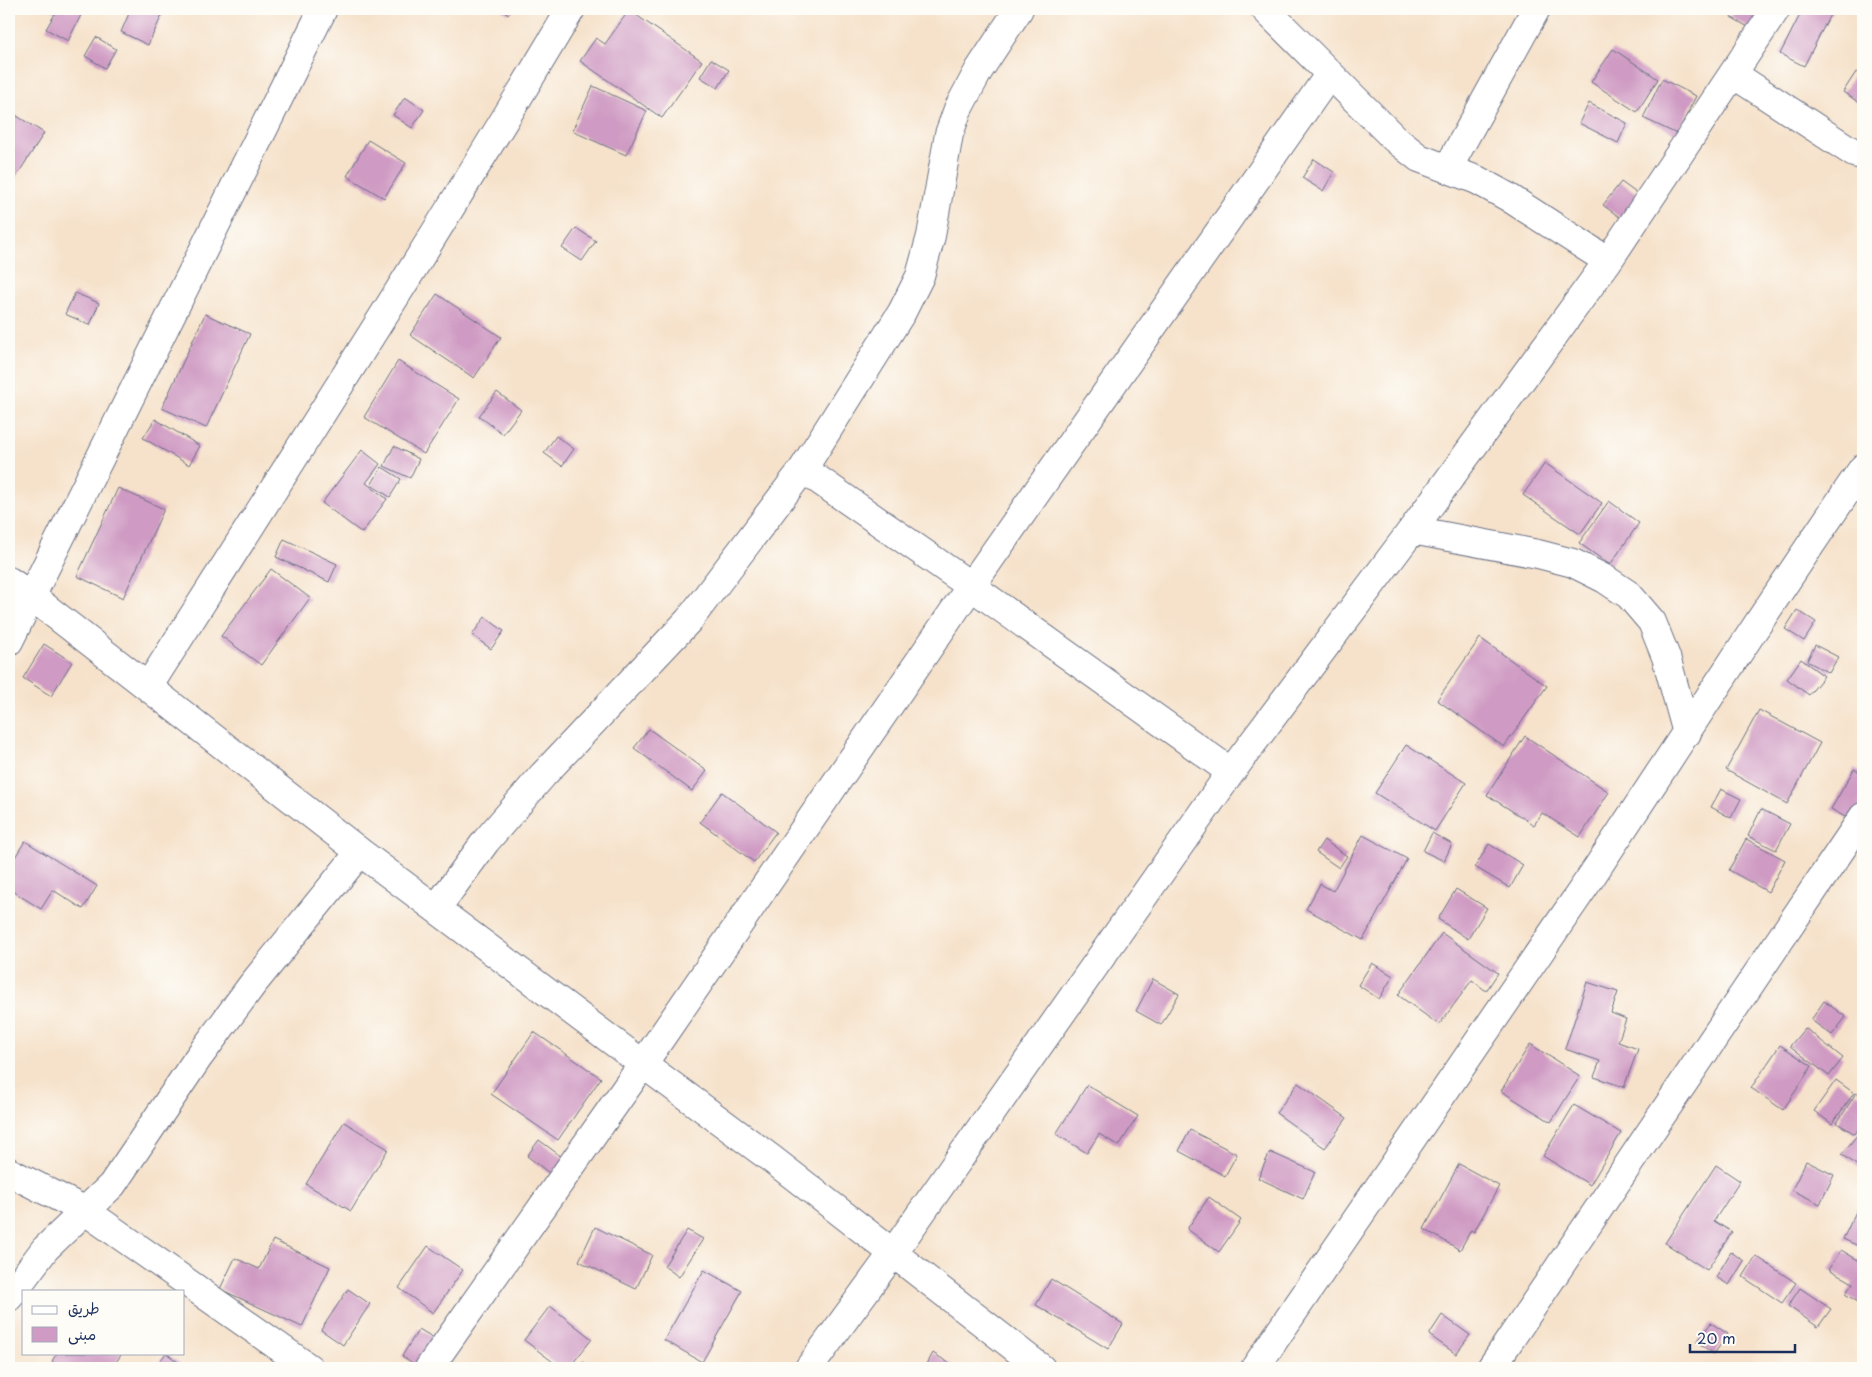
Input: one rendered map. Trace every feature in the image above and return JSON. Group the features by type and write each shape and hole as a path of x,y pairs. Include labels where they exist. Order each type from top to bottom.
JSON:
{"street":[{"path":"9,641 323,9"},
{"path":"148,687 361,351 571,9"},
{"path":"436,909 486,841 543,775 689,620 803,469 902,312 920,276 931,236 949,134 958,109 979,70 1019,9"},
{"path":"1265,9 1394,139 1419,158 1477,180 1508,197 1608,261"},
{"path":"1448,168 1536,9"},
{"path":"809,1368 893,1253 1231,772 1412,530 1608,261 1776,9"},
{"path":"429,1368 643,1064 971,586 1329,74"},
{"path":"1732,74 1854,153 1863,155"},
{"path":"1255,1368 1565,915 1800,559 1863,468"},
{"path":"803,469 971,586 1231,772"},
{"path":"1412,530 1538,554 1573,564 1605,579 1629,595 1652,622 1666,657 1686,733"},
{"path":"9,581 31,596 360,852 773,1160 1041,1368"},
{"path":"1491,1368 1863,817"},
{"path":"9,1297 45,1249 112,1185 198,1058 252,985 360,852"},
{"path":"9,1172 84,1210 309,1368"}],"building":[{"path":"49,9 84,9 68,41 46,29 56,12"},
{"path":"131,9 165,9 148,45 121,32"},
{"path":"184,9 196,9 193,14"},
{"path":"500,9 512,9 509,14"},
{"path":"1736,9 1764,9 1755,31 1731,17"},
{"path":"1803,9 1833,9 1804,66 1780,54"},
{"path":"629,10 702,61 662,118 580,61 596,38 605,44"},
{"path":"96,37 116,49 105,68 85,56"},
{"path":"1613,49 1658,79 1637,112 1591,82"},
{"path":"711,59 729,70 718,88 700,77"},
{"path":"1856,72 1863,76 1863,105 1843,92"},
{"path":"1662,79 1696,96 1677,134 1643,118"},
{"path":"593,86 647,111 626,155 572,131"},
{"path":"405,97 424,110 412,128 393,115"},
{"path":"1589,103 1627,123 1618,143 1579,123"},
{"path":"9,111 44,133 9,188"},
{"path":"368,140 406,163 384,198 347,176"},
{"path":"1314,159 1334,172 1323,191 1302,178"},
{"path":"1621,182 1639,195 1622,219 1603,205"},
{"path":"576,228 596,241 582,261 562,248"},
{"path":"75,293 99,303 90,325 65,314"},
{"path":"437,294 501,337 474,378 410,335"},
{"path":"205,314 250,334 206,428 162,408"},
{"path":"398,361 459,399 424,454 364,417"},
{"path":"497,392 521,410 503,434 479,416"},
{"path":"155,419 200,446 189,465 143,438"},
{"path":"556,436 574,449 562,466 544,453"},
{"path":"394,446 419,459 410,478 384,466"},
{"path":"362,450 380,464 366,483 387,499 362,533 322,503"},
{"path":"1545,463 1602,503 1580,534 1523,495"},
{"path":"382,467 401,479 390,497 371,485"},
{"path":"118,488 164,509 123,598 77,576"},
{"path":"1609,501 1639,523 1610,565 1579,543"},
{"path":"284,539 337,564 329,582 276,557"},
{"path":"271,569 310,598 261,665 221,636"},
{"path":"1797,610 1816,622 1804,641 1785,629"},
{"path":"485,617 504,631 491,649 472,635"},
{"path":"1480,638 1547,686 1504,747 1437,700"},
{"path":"44,644 72,662 51,696 23,678"},
{"path":"1815,645 1838,657 1829,673 1807,661"},
{"path":"1801,659 1824,676 1809,695 1787,679"},
{"path":"1759,710 1820,743 1787,804 1726,770"},
{"path":"649,729 707,771 692,791 634,748"},
{"path":"1525,736 1609,792 1580,837 1542,813 1534,825 1487,795"},
{"path":"1406,745 1466,783 1435,831 1375,793"},
{"path":"1854,769 1863,774 1863,801 1852,821 1831,809"},
{"path":"1721,789 1741,799 1731,818 1711,807"},
{"path":"722,792 776,832 754,862 700,822"},
{"path":"1761,809 1790,824 1776,850 1748,836"},
{"path":"1432,833 1452,844 1444,861 1423,851"},
{"path":"1363,835 1407,859 1363,940 1306,909 1320,884 1333,891"},
{"path":"1746,839 1785,860 1768,892 1729,870"},
{"path":"1324,840 1347,856 1339,868 1316,852"},
{"path":"25,841 97,886 83,909 53,890 41,909 9,889 9,867"},
{"path":"1489,844 1523,865 1510,888 1475,867"},
{"path":"1456,889 1487,908 1468,939 1438,919"},
{"path":"1442,933 1498,973 1486,991 1472,980 1439,1025 1398,995"},
{"path":"1372,963 1393,976 1379,999 1358,985"},
{"path":"1153,979 1179,994 1161,1025 1136,1011"},
{"path":"1587,982 1618,992 1611,1013 1626,1019 1618,1042 1638,1049 1624,1087 1594,1077 1600,1061 1565,1049"},
{"path":"1824,1001 1846,1017 1832,1035 1811,1020"},
{"path":"1805,1028 1843,1058 1829,1076 1790,1046"},
{"path":"534,1032 601,1078 558,1140 491,1094"},
{"path":"1530,1044 1580,1076 1551,1122 1501,1091"},
{"path":"1780,1045 1812,1066 1783,1110 1751,1088"},
{"path":"1836,1080 1854,1093 1832,1124 1814,1111"},
{"path":"1298,1083 1347,1118 1325,1148 1276,1113"},
{"path":"1087,1085 1138,1116 1119,1146 1099,1134 1087,1153 1056,1134"},
{"path":"1856,1093 1863,1097 1863,1122 1855,1134 1837,1123"},
{"path":"1574,1105 1621,1133 1590,1185 1543,1156"},
{"path":"344,1122 388,1149 351,1211 306,1184"},
{"path":"1190,1130 1237,1154 1225,1176 1179,1151"},
{"path":"1863,1130 1863,1170 1842,1154"},
{"path":"539,1140 566,1160 553,1176 527,1156"},
{"path":"1270,1152 1315,1172 1303,1199 1258,1178"},
{"path":"1806,1161 1834,1175 1820,1204 1792,1190"},
{"path":"1459,1164 1499,1186 1474,1232 1471,1230 1460,1250 1424,1229"},
{"path":"1716,1165 1740,1181 1714,1221 1732,1232 1707,1270 1665,1243"},
{"path":"1209,1197 1241,1220 1219,1252 1187,1229"},
{"path":"1863,1197 1863,1248 1843,1239"},
{"path":"595,1227 652,1255 636,1289 579,1261"},
{"path":"687,1230 703,1239 679,1277 664,1266"},
{"path":"273,1240 330,1267 302,1327 220,1289 235,1258 259,1269"},
{"path":"428,1246 463,1270 433,1313 399,1288"},
{"path":"1841,1250 1863,1263 1863,1305 1845,1294 1853,1283 1829,1269"},
{"path":"1731,1252 1744,1261 1729,1285 1716,1277"},
{"path":"1756,1256 1796,1283 1782,1303 1743,1277"},
{"path":"704,1270 742,1291 702,1362 664,1340"},
{"path":"1051,1279 1123,1324 1108,1349 1036,1305"},
{"path":"1800,1288 1831,1309 1818,1327 1788,1306"},
{"path":"348,1289 370,1304 343,1345 321,1330"},
{"path":"550,1306 592,1339 569,1368 561,1368 524,1340"},
{"path":"1442,1315 1470,1335 1456,1354 1429,1335"},
{"path":"1711,1323 1728,1334 1714,1354 1697,1342"},
{"path":"419,1329 434,1338 417,1366 402,1356"},
{"path":"933,1353 955,1367 925,1368"},
{"path":"56,1354 121,1355 112,1368 62,1368 52,1361"},
{"path":"165,1354 167,1354 186,1368 155,1368"},
{"path":"583,1362 594,1368 580,1368"}]}
